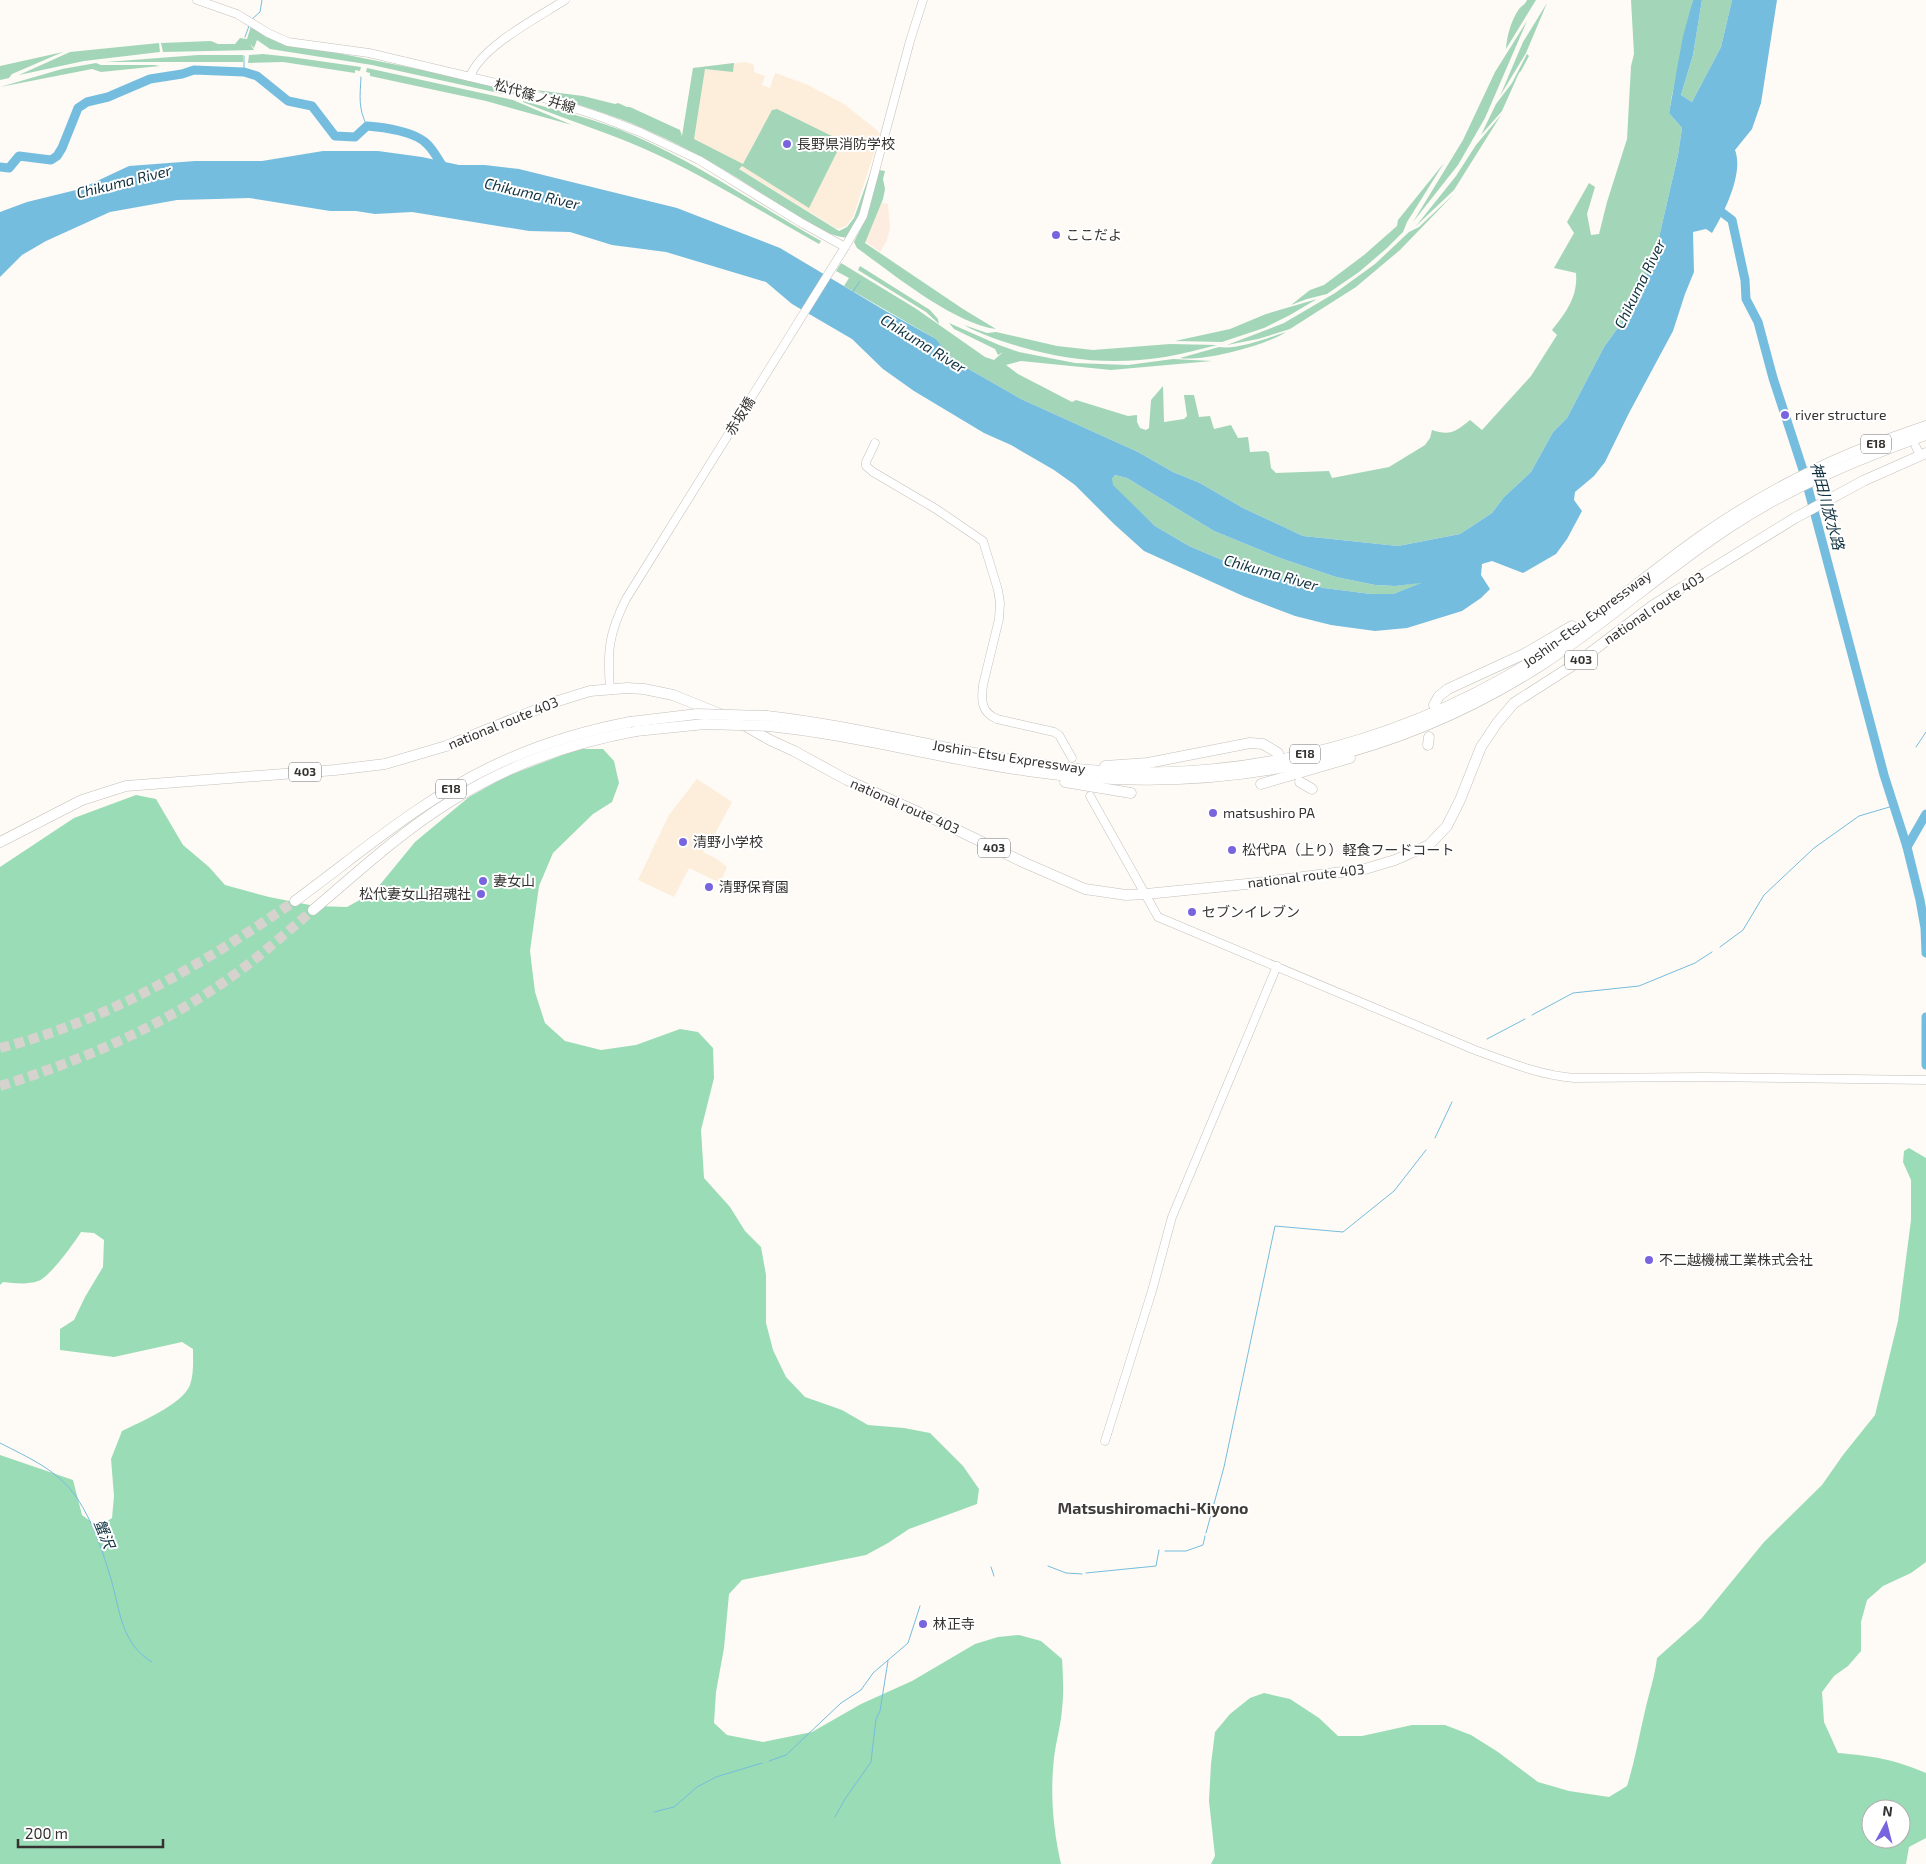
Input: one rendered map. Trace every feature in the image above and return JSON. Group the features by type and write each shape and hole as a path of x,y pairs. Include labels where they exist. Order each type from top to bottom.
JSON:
{"highway":[{"name":"Joshin-Etsu Expressway","path":"295,901 395,826 468,779 492,766 537,747 585,731 633,726 697,714 848,727 1002,759 1056,767 1112,772 1193,771 1278,760 1351,743 1390,730 1441,709 1514,672 1576,630 1676,554 1725,520 1878,443 1926,426"},
{"name":"Joshin-Etsu Expressway","path":"1828,468 1926,435"},
{"name":"national route 403","path":"0,842 82,800 126,786 335,770 386,764 446,746 558,701 590,691 610,688 644,689 673,695 692,702 739,722 847,780 1085,889 1126,895 1146,894 1257,883 1365,869 1395,860 1429,845 1447,826 1460,800 1481,747 1497,723 1514,703 1578,662 1652,606 1795,518 1863,480 1921,452"},
{"name":"Joshin-Etsu Expressway","path":"768,721 1019,770 1083,778 1139,781 1194,780 1257,772 1322,759 1383,741 1447,716 1494,693 1547,661 1706,543 1776,494"},
{"path":"1434,705 1439,696 1448,689 1524,654 1550,639 1591,614 1676,554"},
{"path":"1261,784 1357,756 1411,734 1447,716"},
{"name":"Joshin-Etsu Expressway","path":"313,910 404,834 451,801 475,787 518,766 565,748 633,726"},
{"path":"1002,759 1073,765 1128,764 1168,760 1250,744 1268,746 1278,753"},
{"path":"939,755 1003,771 1131,793"},
{"path":"1300,782 1312,789"}],"street":[{"name":"松代篠ノ井線","path":"197,0 237,14 268,33 288,42 369,53 470,77 511,87 602,117 668,144 729,178 807,226 843,251"},
{"path":"470,77 472,70 496,46 522,26 565,0"},
{"name":"赤坂橋","path":"610,688 610,640 614,621 639,577 863,216 910,41 923,0"},
{"path":"875,443 866,466 983,541 998,590 1000,603 999,619 982,685 985,709 989,715 997,719 1054,732 1059,735 1072,758"},
{"path":"1090,796 1158,917 1480,1051 1528,1069 1554,1076 1574,1078 1704,1077 1923,1080"},
{"path":"1105,1441 1152,1291 1172,1217 1277,966"}],"shaded area":[{"name":"長野県消防学校","path":"746,62 754,65 754,72 765,76 762,85 770,88 775,73 806,84 844,104 878,131 880,135 853,217 846,226 837,229 735,166 682,137 693,68"},
{"path":"879,202 888,204 890,228 887,240 880,252 863,240"},
{"name":"清野小学校","path":"697,779 732,802 709,845 703,852 727,867 720,883 689,868 674,897 638,880 669,815"}],"green space":[{"path":"1527,0 1536,0 1506,49 1508,33 1512,23 1519,9"},
{"path":"1631,0 1693,0 1669,113 1682,128 1678,155 1654,259 1622,322 1604,347 1567,418 1553,432 1531,472 1504,497 1492,513 1460,534 1398,546 1303,536 1243,508 1200,483 1173,472 1138,452 1021,399 953,360 936,339 844,286 849,278 836,271 841,263 915,308 985,357 994,360 1003,352 998,355 995,349 954,329 949,323 1019,352 1075,363 1128,365 1173,359 1212,361 1111,370 1021,361 1006,365 1018,374 1072,402 1076,400 1128,416 1137,415 1137,422 1140,428 1146,430 1149,428 1151,400 1163,386 1164,422 1184,419 1187,416 1184,395 1194,395 1199,417 1210,416 1214,429 1231,425 1238,438 1248,437 1250,452 1266,451 1269,453 1271,468 1276,473 1329,471 1332,478 1389,467 1425,445 1430,438 1432,430 1443,433 1452,432 1470,420 1482,430 1531,376 1557,335 1552,330 1570,304 1576,282 1576,273 1554,268 1574,233 1567,222 1589,183 1595,187 1587,214 1591,235 1599,234 1627,139 1631,66 1634,54"},
{"path":"1702,0 1732,0 1721,47 1692,102 1681,95 1693,55"},
{"path":"1547,3 1526,53 1500,96 1523,42"},
{"path":"1527,21 1485,118 1458,165 1413,222 1463,140 1495,72"},
{"path":"251,26 277,41 428,71 518,92 510,95 503,94 372,65 270,49 257,40 254,48 250,44 254,50 163,52 161,43 211,41 218,44 235,44 240,38 247,39"},
{"path":"159,43 160,52 84,61 19,75 70,52"},
{"path":"63,52 12,74 9,78 0,80 0,66"},
{"path":"263,54 361,67 360,71 355,70 355,73 283,62 248,63 249,55"},
{"path":"1527,54 1529,56 1502,111 1481,135 1496,104 1512,83"},
{"path":"198,55 243,55 243,62 106,62"},
{"path":"96,63 101,65 160,66 101,72 92,69 0,87 62,69"},
{"path":"734,63 733,72 705,69 694,139 743,164 772,110 777,109 840,140 841,144 809,208 742,166 739,169 839,231 847,227 854,218 873,165 862,207 849,237 840,237 815,227 724,170 664,138 621,119 536,90 618,103 680,130 682,136 693,68"},
{"path":"367,68 513,100 572,125 486,101 370,76 370,73 366,72"},
{"path":"523,101 566,112 621,130 659,147 821,241 819,244 719,187 658,155"},
{"path":"1501,115 1454,190 1416,226 1456,176 1476,145"},
{"path":"1444,163 1407,222 1403,232 1387,248 1359,272 1327,294 1291,305 1310,290 1324,285 1364,255 1397,226 1398,220"},
{"path":"879,170 885,171 883,179 885,189 883,199 865,243 996,329 961,318 943,308 857,248 854,242 866,218"},
{"path":"1454,194 1400,250 1356,287 1290,329 1258,339 1227,345 1284,323 1335,293 1375,264"},
{"path":"860,266 930,310 938,319 939,324 926,312 858,270"},
{"path":"1317,299 1264,328 1222,342 1175,341 1230,329 1266,314"},
{"path":"964,325 987,333 996,332 1057,346 1093,350 1170,344 1217,345 1171,356 1146,359 1128,361 1092,360 1039,352 985,335"},
{"path":"1286,332 1250,347 1218,355 1190,359 1180,358 1219,347 1244,345"},
{"path":"1115,475 1127,478 1214,531 1280,558 1336,577 1375,585 1395,586 1424,582 1393,594 1371,594 1324,588 1270,576 1222,560 1189,546 1155,526 1112,485 1112,479"},
{"path":"578,749 603,749 614,761 619,783 612,802 593,814 553,853 539,886 530,951 535,992 545,1023 565,1041 601,1050 636,1045 680,1029 698,1032 713,1048 714,1078 701,1130 704,1178 730,1207 745,1231 761,1247 766,1275 766,1323 773,1350 786,1377 805,1397 842,1410 868,1425 904,1428 930,1433 963,1466 979,1489 977,1504 909,1529 866,1555 742,1580 729,1594 724,1648 716,1692 714,1723 727,1735 763,1742 812,1732 861,1704 912,1681 975,1644 998,1637 1019,1635 1041,1641 1062,1659 1063,1703 1054,1758 1052,1784 1054,1824 1061,1864 0,1864 0,1455 73,1480 82,1515 98,1527 112,1518 114,1496 111,1459 122,1431 170,1406 186,1392 192,1376 193,1349 182,1342 114,1357 60,1350 60,1329 74,1320 103,1267 104,1240 94,1233 81,1232 49,1273 38,1281 29,1283 3,1282 0,1285 0,867 74,818 136,795 156,799 183,845 209,867 225,885 269,897 315,906 347,907 374,892 415,842 469,797 505,777"},
{"path":"1909,1148 1926,1158 1926,1562 1911,1573 1883,1586 1867,1600 1861,1622 1861,1651 1848,1666 1834,1676 1822,1692 1824,1722 1838,1753 1883,1759 1926,1773 1926,1838 1911,1846 1911,1799 1861,1799 1861,1849 1909,1849 1906,1864 1211,1864 1215,1856 1209,1801 1215,1732 1230,1714 1250,1698 1264,1693 1290,1699 1319,1718 1338,1736 1362,1736 1412,1725 1445,1725 1471,1735 1498,1752 1538,1782 1569,1791 1609,1797 1627,1786 1657,1658 1701,1619 1764,1542 1822,1485 1875,1415 1898,1321 1911,1220 1911,1180 1903,1162 1904,1151"}],"water":[{"name":"Chikuma River","path":"1693,0 1702,0 1693,55 1681,95 1692,102 1721,47 1732,0 1777,0 1761,103 1752,129 1735,150 1737,170 1735,181 1717,225 1712,233 1706,229 1693,232 1694,272 1673,331 1605,462 1594,476 1575,492 1574,500 1582,511 1567,539 1556,554 1523,573 1492,561 1482,564 1481,575 1490,589 1481,598 1462,611 1407,628 1375,631 1331,625 1295,616 1243,596 1144,551 1075,485 1054,470 1011,445 984,433 914,391 883,369 852,339 792,304 766,282 666,252 612,245 570,232 529,231 412,212 375,214 356,211 330,211 249,198 177,200 110,212 46,241 22,255 0,277 0,212 27,202 80,189 129,166 195,161 262,161 323,151 378,151 422,157 459,165 485,165 519,169 677,208 780,248 936,339 953,360 1021,399 1138,452 1173,472 1200,483 1243,508 1303,536 1398,546 1460,534 1492,513 1504,497 1531,472 1553,432 1567,418 1604,347 1622,322 1654,259 1678,155 1682,128 1669,113 1683,36","holes":["1115,475 1127,478 1214,531 1280,558 1336,577 1375,585 1395,586 1421,583 1393,594 1371,594 1324,588 1270,576 1222,560 1189,546 1155,526 1113,485 1112,479"]}],"waterway":[{"path":"252,19 260,12 262,0"},
{"path":"245,37 249,26"},
{"path":"244,56 244,72"},
{"path":"0,167 9,168 19,156 51,160 57,156 78,108 87,102 108,97 150,79 182,74 194,70 244,72 257,76 288,101 312,106 335,136 355,137 367,126 391,129 416,137 428,145 444,168"},
{"path":"361,77 361,108 367,126"},
{"name":"神田川放水路","path":"1716,208 1732,220 1745,280 1746,299 1758,322 1773,378 1804,473 1884,775 1907,847 1920,900 1925,928 1926,953"},
{"path":"852,293 860,281"},
{"path":"1916,747 1926,732"},
{"name":"神田川放水路","path":"1884,775 1887,772"},
{"path":"1720,947 1743,930 1764,895 1814,848 1859,816 1893,806"},
{"path":"1907,847 1926,814"},
{"path":"1532,1015 1573,993 1639,986 1695,963 1712,952"},
{"path":"1926,1017 1926,1065"},
{"path":"1487,1039 1525,1019"},
{"path":"1435,1138 1452,1102"},
{"path":"1206,1533 1224,1467 1275,1226 1343,1232 1394,1191 1426,1150"},
{"name":"蟹沢","path":"0,1443 52,1472 77,1498 93,1527 101,1548 123,1625 128,1636 142,1655 152,1662"},
{"path":"1165,1551 1186,1551 1203,1545 1205,1536"},
{"path":"1086,1573 1156,1566 1159,1550"},
{"path":"1048,1566 1066,1573 1082,1574"},
{"path":"991,1567 994,1576"},
{"path":"769,1761 786,1755 841,1703 861,1690 873,1673 908,1643 920,1606"},
{"path":"835,1817 871,1762 876,1719 880,1711 888,1661"},
{"path":"654,1812 674,1807 697,1787 716,1777 762,1763"}],"tunnel":[{"path":"0,1048 79,1022 154,988 226,946 295,901"},
{"path":"0,1086 86,1055 169,1016 233,976 313,910"}],"place":[{"name":"長野県消防学校","path":"787,144"},
{"name":"ここだよ","path":"1056,235"},
{"name":"river structure","path":"1785,415"},
{"name":"matsushiro PA","path":"1213,813"},
{"name":"清野小学校","path":"683,842"},
{"name":"松代PA（上り）軽食フードコート","path":"1232,850"},
{"name":"妻女山","path":"483,881"},
{"name":"清野保育園","path":"709,887"},
{"name":"松代妻女山招魂社","path":"481,894"},
{"name":"セブンイレブン","path":"1192,912"},
{"name":"不二越機械工業株式会社","path":"1649,1260"},
{"name":"林正寺","path":"923,1624"}],"district":[{"name":"Matsushiromachi-Kiyono","path":"1153,1508"}]}
